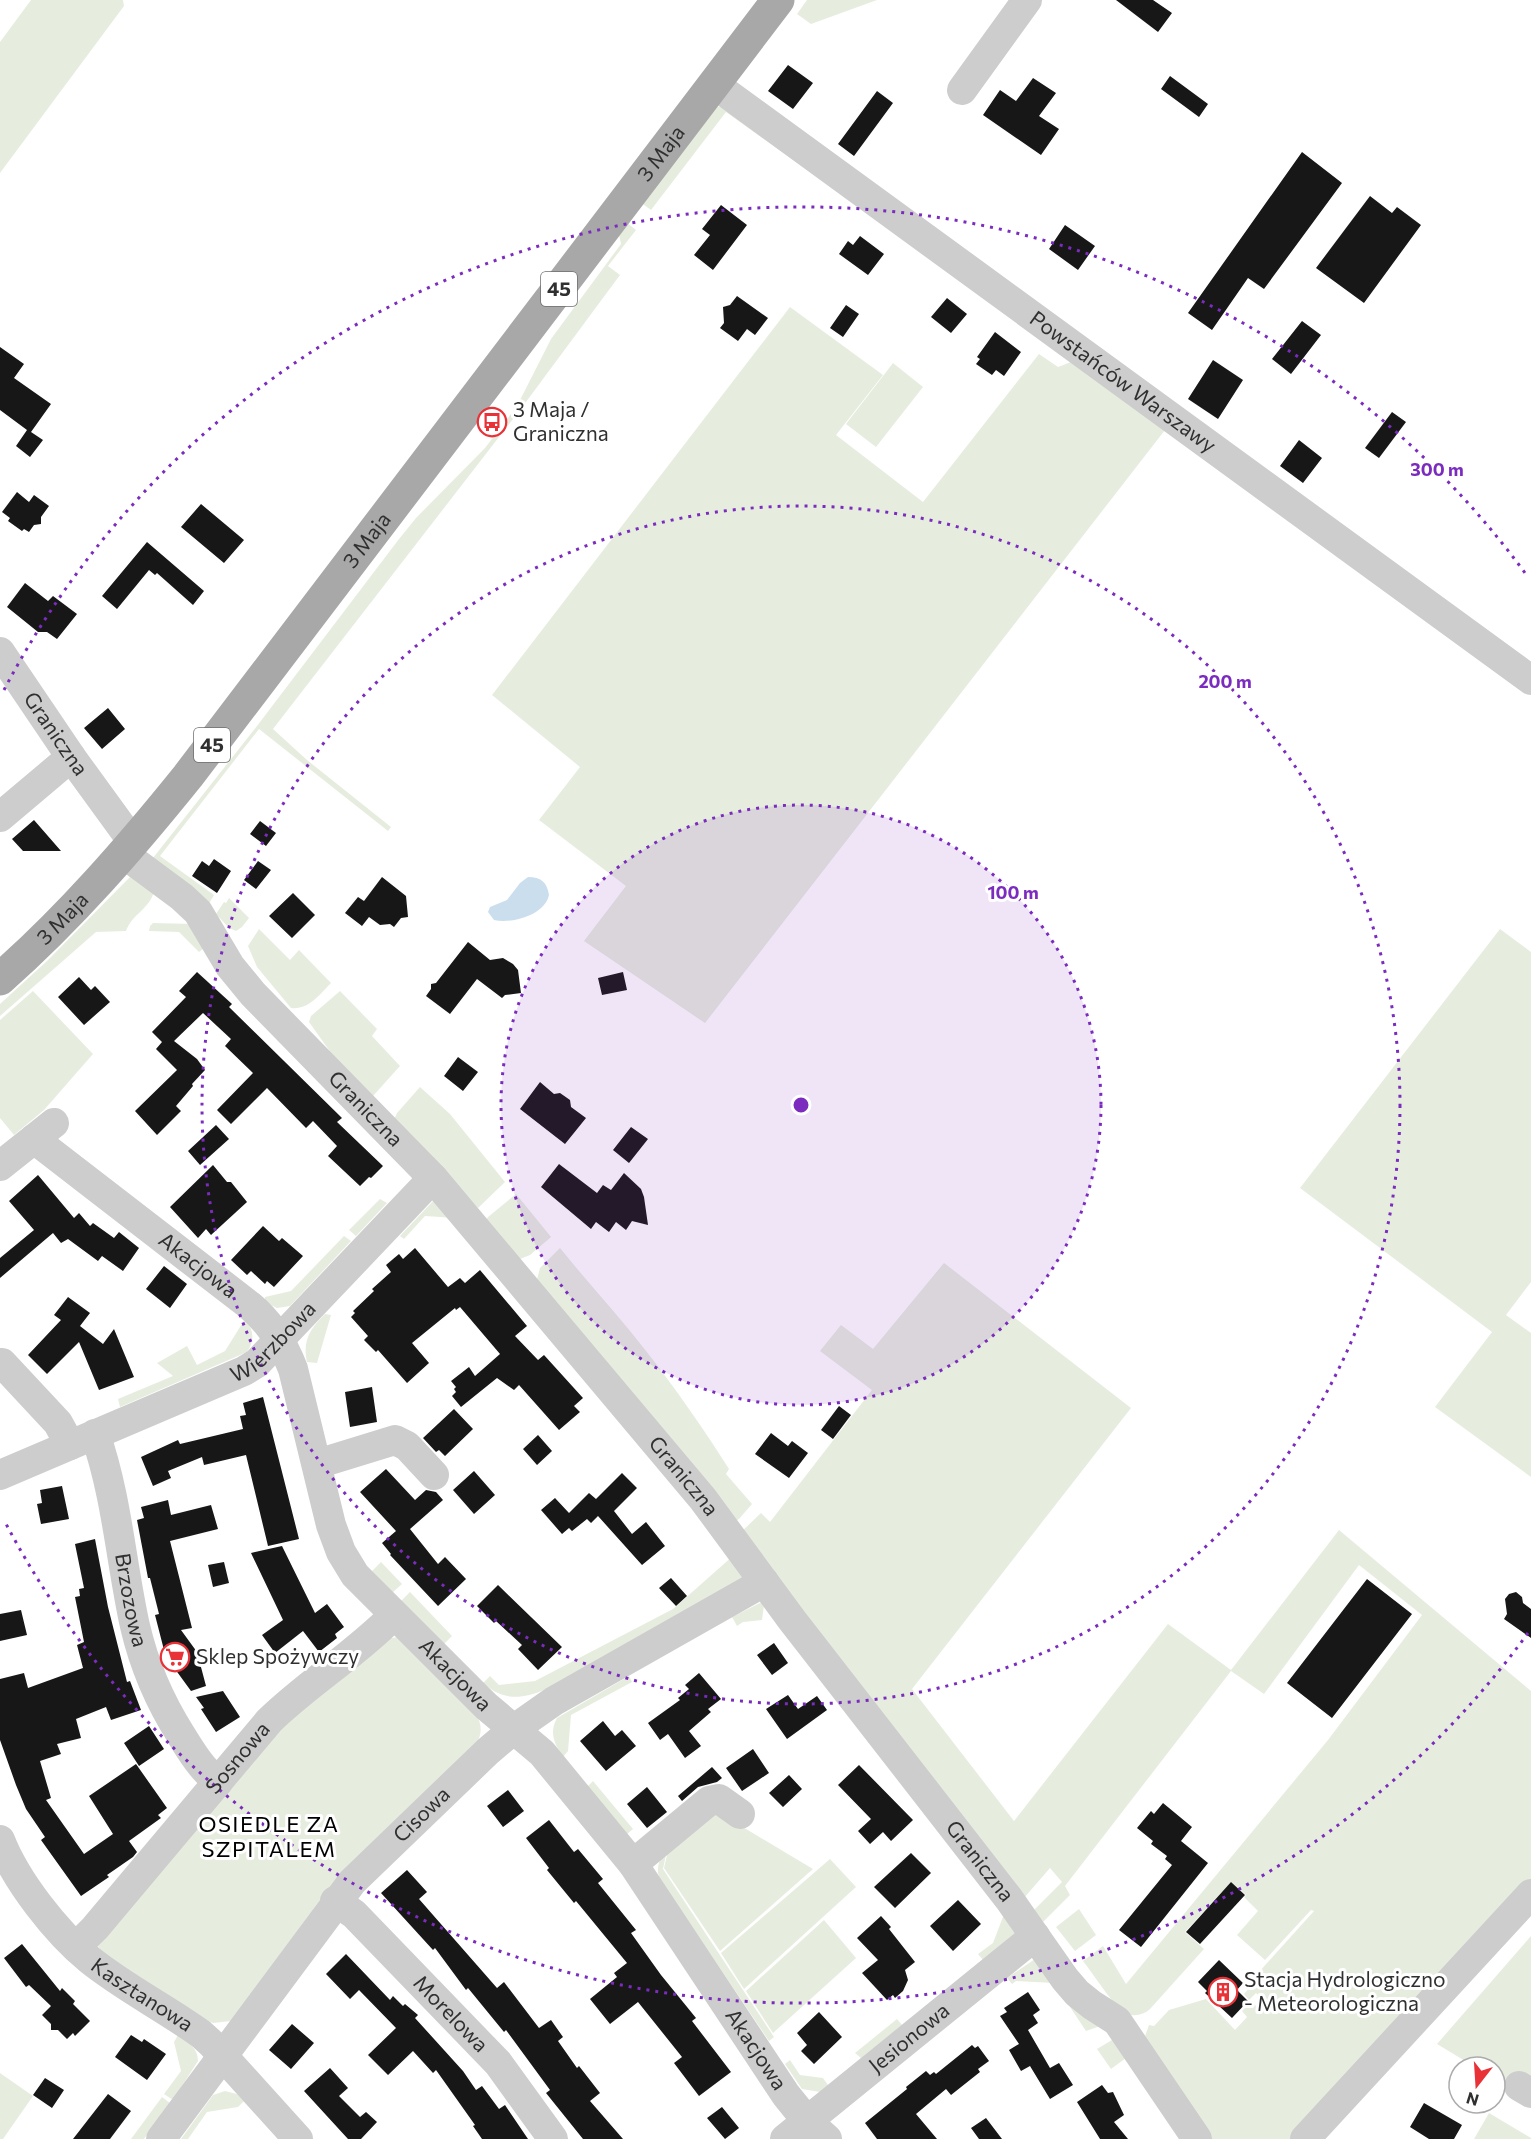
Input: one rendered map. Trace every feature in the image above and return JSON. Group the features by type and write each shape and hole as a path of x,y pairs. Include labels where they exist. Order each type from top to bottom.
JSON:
{"main road":[{"name":"45","path":"714,84 778,0"},
{"name":"3 Maja","path":"0,979 79,904 130,848 276,662 714,84"}],"street":[{"path":"962,90 1027,0"},
{"name":"Powstańców Warszawy","path":"714,84 1531,680"},
{"name":"Graniczna","path":"0,652 71,757 127,834 130,848 198,912 230,966 253,994 433,1178 703,1499 837,1678 937,1804 1065,1980 1077,1993 1117,2021 1197,2139"},
{"path":"0,817 71,757"},
{"name":"Akacjowa","path":"0,1166 44,1131 260,1314 280,1341 293,1369 331,1525 341,1552 355,1575 486,1706 542,1753 633,1864 786,2095 806,2133"},
{"name":"Wierzbowa","path":"0,1475 244,1371 265,1357 433,1178"},
{"path":"2,1363 58,1423 82,1439"},
{"name":"Brzozowa","path":"82,1439 105,1466 135,1626 145,1658 168,1715 201,1765 218,1782"},
{"path":"317,1464 395,1440 407,1446 434,1475"},
{"name":"Cisowa","path":"161,2139 335,1901 367,1867 514,1729 554,1701 764,1582"},
{"name":"Sosnowa","path":"76,1947 95,1928 280,1709 368,1641 394,1615"},
{"path":"633,1864 709,1800 720,1799 740,1814"},
{"name":"Kasztanowa","path":"0,1840 12,1867 22,1882 76,1947 104,1970 201,2034 298,2139"},
{"path":"1305,2139 1531,1894"},
{"name":"Morelowa","path":"335,1901 354,1914 498,2063 553,2139"},
{"name":"Jesionowa","path":"806,2133 1035,1936"}],"green space":[{"path":"31,0 123,0 124,6 0,173 0,42"},
{"path":"807,0 877,0 811,24 797,14"},
{"path":"721,106 838,192 726,112 651,210 640,202 717,107"},
{"path":"625,221 636,230 608,266 620,275 523,406 273,729 307,760 391,827 388,831 259,729 160,856 214,895 207,907 149,863 257,726 399,539 416,518 485,448 517,406 551,339 621,244 618,230"},
{"path":"790,307 883,375 836,435 923,502 1039,354 1058,367 1071,362 1165,430 705,1023 584,941 626,886 539,820 580,767 492,695"},
{"path":"893,363 923,387 876,447 846,424"},
{"path":"131,876 154,891 149,902 132,920 126,931 96,932 0,1016 0,1004 47,961"},
{"path":"229,898 249,918 236,931 229,928 216,914"},
{"path":"153,923 194,924 210,943 199,952 179,932 149,931"},
{"path":"259,929 290,960 299,950 331,983 309,1004 291,1008 257,967 248,946"},
{"path":"1500,929 1531,952 1531,1282 1506,1315 1531,1333 1531,1477 1435,1407 1492,1332 1300,1188"},
{"path":"33,991 93,1054 44,1110 14,1135 0,1118 0,1020"},
{"path":"340,991 377,1029 372,1036 400,1066 373,1096 334,1057 309,1022 311,1016"},
{"path":"420,1087 450,1114 505,1182 478,1208 394,1120 397,1113"},
{"path":"516,1194 551,1237 530,1255 520,1259 484,1223"},
{"path":"380,1199 387,1203 356,1236 349,1230"},
{"path":"434,1200 455,1218 425,1216 404,1239 400,1236"},
{"path":"344,1236 351,1241 290,1306 277,1308 265,1302 265,1297 291,1291"},
{"path":"560,1248 679,1394 729,1469 726,1474 752,1504 739,1519 734,1522 535,1287 540,1268"},
{"path":"944,1263 1131,1408 912,1689 1014,1821 1168,1624 1231,1670 1339,1530 1531,1691 1531,1879 1292,2139 1206,2139 1144,2039 1149,2025 1154,2026 1169,2010 1206,1999 1235,2030 1247,2017 1242,2011 1251,2002 1256,2006 1262,2000 1256,1993 1249,2000 1244,1994 1250,1987 1250,1982 1314,1911 1311,1910 1265,1960 1237,1935 1258,1911 1244,1897 1246,1895 1231,1882 1185,1932 1204,1949 1150,2009 1137,2015 1130,2015 1119,2009 1083,1961 1103,1946 1126,1984 1328,1740 1422,1615 1359,1565 1264,1694 1231,1671 1065,1886 1070,1895 1042,1923 1030,1914 1062,1882 1050,1868 1024,1898 739,1534 761,1513 770,1522 872,1390 820,1351 841,1325 873,1349"},
{"path":"325,1314 331,1315 317,1363 307,1362 306,1347 309,1335"},
{"path":"245,1319 252,1335 247,1352 120,1407 118,1399 173,1376 157,1363 187,1346 197,1365 225,1351"},
{"path":"734,1555 744,1577 544,1690 527,1696 512,1697 497,1693 483,1683 490,1676 499,1685 535,1681 673,1609"},
{"path":"381,1562 402,1584 392,1593 372,1571"},
{"path":"410,1592 452,1636 444,1644 401,1601"},
{"path":"762,1602 764,1605 762,1620 743,1622 737,1626 732,1617"},
{"path":"398,1637 476,1713 481,1727 479,1739 474,1748 322,1897 231,2021 213,2023 204,2019 102,1954 98,1946 290,1716 386,1639"},
{"path":"629,1676 632,1682 571,1715 568,1751 563,1757 553,1733 557,1718"},
{"path":"593,1781 633,1829 627,1834 587,1787"},
{"path":"714,1807 739,1823 716,1811 813,1869 720,1951 664,1868 668,1851 714,1809 667,1850 663,1869 774,2037 769,2041 658,1873 663,1854 659,1851"},
{"path":"830,1859 856,1887 744,1989 721,1953"},
{"path":"1006,1909 1019,1930 983,1960 978,1954 993,1943"},
{"path":"1079,1909 1096,1935 1075,1951 1056,1927"},
{"path":"824,1920 856,1958 773,2033 746,1991"},
{"path":"1531,1936 1531,2079 1507,2083 1507,2055 1455,2055 1437,2044"},
{"path":"1035,1959 1106,2024 1086,2031 1054,1983 1016,1981 1012,1984 1007,1978"},
{"path":"897,2019 902,2025 861,2058 855,2053"},
{"path":"178,2035 195,2049 198,2061 173,2100 164,2094 181,2071 174,2042"},
{"path":"1117,2037 1130,2055 1111,2069 1097,2049"},
{"path":"790,2060 800,2075 823,2078 828,2085 820,2092 802,2089 785,2064"},
{"path":"0,2073 33,2096 3,2139 0,2139"},
{"path":"225,2091 237,2094 244,2101 238,2107 207,2112 188,2139 181,2139 213,2095"},
{"path":"162,2097 170,2103 144,2139 131,2139"},
{"path":"1488,2115 1492,2115 1531,2138 1531,2139 1474,2139"}],"water":[{"path":"528,877 540,879 545,884 549,895 546,902 535,913 527,916 510,921 494,920 488,912 490,907 507,900 520,883"}],"building":[{"path":"1116,0 1153,0 1172,13 1158,32"},
{"path":"788,65 813,83 793,109 768,91"},
{"path":"1170,76 1208,104 1199,117 1161,89"},
{"path":"1033,78 1056,93 1039,116 1059,129 1041,155 983,115 1000,90 1016,101"},
{"path":"877,91 893,103 854,156 838,144"},
{"path":"1302,152 1342,183 1264,289 1248,278 1212,330 1188,313"},
{"path":"1370,196 1392,213 1397,207 1421,225 1364,303 1316,268"},
{"path":"721,205 747,225 713,270 694,255 710,235 702,229"},
{"path":"1065,225 1095,246 1078,270 1049,249"},
{"path":"860,236 884,254 868,275 839,254 848,241 853,245"},
{"path":"737,296 768,318 755,335 747,329 738,341 720,328 724,323 723,307 730,305"},
{"path":"947,298 967,314 951,333 931,317"},
{"path":"846,305 859,314 843,337 830,328"},
{"path":"1302,321 1321,335 1291,374 1272,359"},
{"path":"995,332 1021,352 1004,376 996,370 992,375 976,364 980,359 977,357"},
{"path":"0,347 24,364 14,378 51,404 31,432 43,440 30,457 16,446 27,430 0,410"},
{"path":"1213,360 1243,380 1218,419 1188,399"},
{"path":"1392,412 1406,422 1379,458 1365,448"},
{"path":"1299,440 1322,458 1303,483 1280,466"},
{"path":"17,492 29,502 34,495 49,506 41,517 41,524 34,525 29,532 24,529 22,531 8,521 10,518 2,512"},
{"path":"201,504 244,540 224,563 181,527"},
{"path":"147,542 204,591 193,605 157,573 155,575 149,570 117,609 102,596"},
{"path":"25,583 48,601 53,596 77,614 57,639 47,632 38,632 7,607"},
{"path":"108,708 125,729 102,749 84,728"},
{"path":"34,820 61,851 23,851 12,839"},
{"path":"260,821 276,833 266,846 250,834"},
{"path":"214,859 231,871 217,893 192,876 202,861 209,866"},
{"path":"258,861 271,870 256,889 244,880"},
{"path":"382,877 406,896 408,917 401,918 394,927 390,924 380,925 369,917 362,926 345,913 358,897 364,901"},
{"path":"293,893 315,915 292,938 269,916"},
{"path":"468,942 490,960 503,958 513,964 518,970 521,993 505,995 502,998 477,979 450,1014 426,996 431,989 431,984 436,983"},
{"path":"197,972 232,1004 229,1007 342,1118 337,1122 383,1166 371,1178 369,1177 360,1186 328,1156 337,1146 313,1121 306,1128 267,1088 231,1124 217,1110 253,1073 225,1046 231,1039 203,1013 174,1041 197,1059 205,1070 176,1106 181,1111 157,1135 135,1111 177,1070 156,1049 162,1042 152,1032 186,997 179,991"},
{"path":"623,972 627,990 602,995 598,978"},
{"path":"79,977 91,990 95,986 110,1002 84,1025 58,997"},
{"path":"458,1057 478,1072 463,1091 444,1076"},
{"path":"540,1082 554,1094 560,1093 570,1100 571,1107 586,1118 565,1144 520,1109"},
{"path":"216,1125 229,1139 200,1165 188,1151"},
{"path":"631,1127 648,1139 629,1163 613,1150"},
{"path":"559,1164 597,1193 603,1185 611,1190 624,1173 641,1189 648,1225 632,1221 626,1230 616,1222 609,1232 596,1222 591,1229 541,1187"},
{"path":"213,1165 247,1202 211,1235 206,1229 198,1238 170,1207"},
{"path":"38,1175 74,1218 79,1213 90,1226 93,1223 114,1238 119,1232 139,1248 123,1271 102,1256 98,1261 68,1239 61,1243 53,1233 0,1278 0,1258 34,1230 9,1201"},
{"path":"263,1226 279,1241 282,1238 303,1256 274,1287 267,1281 265,1284 251,1271 247,1275 231,1260"},
{"path":"415,1248 448,1287 460,1278 465,1283 480,1270 527,1326 515,1336 538,1360 544,1355 583,1398 574,1406 580,1412 559,1430 519,1385 514,1390 497,1378 461,1407 452,1396 456,1392 454,1389 456,1387 451,1381 469,1367 475,1376 500,1354 460,1307 456,1310 455,1308 412,1343 429,1363 407,1383 378,1350 376,1352 364,1340 368,1336 351,1317 355,1313 353,1311 374,1291 372,1289 391,1272 386,1265 399,1254 403,1259"},
{"path":"164,1266 187,1284 170,1308 146,1289"},
{"path":"68,1297 90,1313 80,1326 103,1344 114,1329 134,1377 99,1390 79,1342 47,1374 28,1355 61,1320 54,1315"},
{"path":"372,1387 377,1422 350,1427 345,1392"},
{"path":"263,1397 299,1539 268,1546 246,1455 204,1465 202,1457 168,1471 171,1478 153,1486 141,1457 178,1440 180,1444 243,1429 240,1416 246,1415 243,1403"},
{"path":"839,1406 851,1415 833,1439 821,1430"},
{"path":"454,1409 473,1429 445,1456 439,1450 436,1452 423,1438"},
{"path":"771,1433 788,1446 792,1441 808,1453 789,1478 755,1454"},
{"path":"538,1435 552,1451 537,1465 523,1449"},
{"path":"386,1469 415,1500 426,1490 436,1492 443,1500 410,1529 438,1564 445,1557 466,1579 438,1606 390,1555 382,1543 396,1531 360,1492"},
{"path":"474,1471 495,1495 474,1514 453,1490"},
{"path":"622,1473 637,1488 614,1511 632,1534 646,1522 665,1546 642,1565 598,1516 591,1523 587,1519 572,1531 569,1528 562,1534 541,1510 555,1498 569,1513 589,1493 596,1499"},
{"path":"62,1486 69,1519 41,1524 37,1504 42,1503 40,1490"},
{"path":"168,1500 171,1515 211,1505 218,1529 170,1541 192,1628 181,1630 197,1652 206,1686 191,1691 164,1650 155,1615 159,1614 150,1578 148,1578 137,1520 144,1518 141,1507"},
{"path":"95,1539 108,1607 127,1682 130,1681 141,1710 111,1720 106,1707 76,1719 81,1738 57,1744 61,1754 40,1761 51,1798 46,1800 84,1854 113,1834 89,1796 136,1764 167,1808 158,1815 161,1818 129,1841 137,1852 133,1857 81,1896 41,1840 45,1837 26,1809 16,1785 0,1740 0,1679 24,1673 28,1688 83,1668 77,1645 84,1642 75,1597 80,1596 79,1589 84,1588 75,1544"},
{"path":"282,1546 315,1613 327,1604 344,1627 335,1634 337,1638 319,1652 303,1631 275,1653 262,1635 283,1620 251,1553"},
{"path":"224,1562 229,1583 213,1587 208,1565"},
{"path":"671,1578 687,1596 676,1606 659,1588"},
{"path":"1367,1579 1412,1614 1332,1718 1287,1683"},
{"path":"498,1585 562,1647 538,1670 518,1649 522,1645 477,1606"},
{"path":"1516,1592 1522,1597 1523,1603 1531,1609 1531,1638 1504,1619 1507,1614 1505,1599 1509,1594"},
{"path":"21,1610 27,1635 0,1641 0,1614"},
{"path":"774,1643 788,1663 772,1675 757,1655"},
{"path":"699,1673 721,1699 708,1709 711,1712 689,1731 701,1746 685,1758 668,1734 660,1740 648,1723 680,1700 678,1698 689,1689 685,1685"},
{"path":"223,1691 240,1717 216,1732 196,1697"},
{"path":"788,1695 798,1709 817,1696 827,1710 787,1739 766,1709"},
{"path":"603,1721 615,1736 622,1730 636,1746 606,1771 580,1741"},
{"path":"149,1726 164,1749 139,1766 124,1743"},
{"path":"753,1749 769,1773 742,1791 726,1768"},
{"path":"859,1765 913,1820 891,1841 883,1832 870,1844 858,1831 871,1819 838,1785"},
{"path":"712,1767 722,1778 717,1782 698,1787 682,1801 678,1796"},
{"path":"789,1775 802,1789 783,1807 769,1793"},
{"path":"647,1787 667,1812 647,1828 627,1804"},
{"path":"508,1790 524,1811 503,1827 487,1806"},
{"path":"1163,1803 1192,1827 1181,1841 1208,1863 1141,1947 1119,1930 1172,1865 1165,1859 1167,1856 1151,1844 1153,1841 1137,1828 1151,1811 1154,1814"},
{"path":"549,1820 574,1852 578,1849 603,1879 598,1883 636,1930 631,1933 696,2018 692,2021 731,2072 699,2096 674,2063 682,2057 638,2002 610,2024 590,1999 617,1977 614,1973 627,1963 547,1870 549,1868 526,1838"},
{"path":"911,1853 931,1873 895,1908 874,1887"},
{"path":"407,1870 427,1892 419,1899 497,1988 504,1982 539,2028 551,2020 563,2037 558,2041 577,2068 579,2066 600,2093 590,2101 623,2139 583,2139 546,2093 550,2090 506,2030 504,2032 468,1988 466,1990 435,1948 433,1950 381,1893"},
{"path":"1231,1882 1245,1895 1200,1944 1186,1932"},
{"path":"958,1900 981,1924 953,1951 930,1926"},
{"path":"881,1916 915,1962 905,1970 908,1980 903,1991 895,1998 893,1995 887,2000 862,1973 878,1960 857,1938"},
{"path":"22,1944 60,1991 62,1988 75,2001 73,2004 90,2021 75,2036 73,2033 67,2039 58,2030 51,2030 51,2024 42,2015 51,2006 29,1985 26,1987 4,1958"},
{"path":"346,1954 390,2000 393,1996 403,2006 405,2004 418,2015 415,2018 463,2071 476,2090 482,2086 499,2109 505,2105 528,2139 482,2139 473,2126 475,2125 436,2070 433,2073 413,2051 388,2075 368,2055 396,2028 359,1990 350,1999 326,1974"},
{"name":"Stacja Hydrologiczno - Meteorologiczna","path":"1219,1960 1243,1983 1237,1990 1248,2001 1232,2018 1205,1993 1207,1991 1198,1982"},
{"path":"1028,1992 1040,2010 1033,2015 1038,2023 1028,2030 1050,2068 1059,2063 1073,2085 1050,2099 1030,2066 1021,2071 1009,2050 1019,2044 1000,2016 1007,2012 1004,2008"},
{"path":"819,2012 842,2037 814,2064 801,2051 807,2045 797,2033"},
{"path":"292,2024 314,2043 291,2069 269,2050"},
{"path":"131,2035 142,2042 144,2039 166,2054 147,2080 115,2057"},
{"path":"972,2045 975,2048 978,2046 989,2061 978,2069 980,2072 951,2095 946,2089 916,2114 937,2139 877,2139 865,2123 926,2071 930,2075 934,2072 936,2074"},
{"path":"330,2068 348,2088 339,2096 360,2117 366,2112 377,2122 361,2139 348,2139 304,2091"},
{"path":"45,2078 64,2090 52,2108 33,2095"},
{"path":"1102,2085 1108,2093 1113,2092 1124,2115 1114,2122 1128,2139 1100,2139 1077,2102"},
{"path":"108,2094 131,2111 110,2139 73,2139"},
{"path":"1424,2103 1462,2125 1454,2139 1429,2139 1410,2127"},
{"path":"722,2107 739,2128 725,2139 707,2118"},
{"path":"986,2118 1002,2139 979,2139 971,2128"}],"place":[{"name":"3 Maja / Graniczna","path":"492,422"},
{"name":"Sklep Spożywczy","path":"175,1657"},
{"name":"Stacja Hydrologiczno - Meteorologiczna","path":"1223,1992"}],"district":[{"name":"OSIEDLE ZA SZPITALEM","path":"269,1836"}]}
